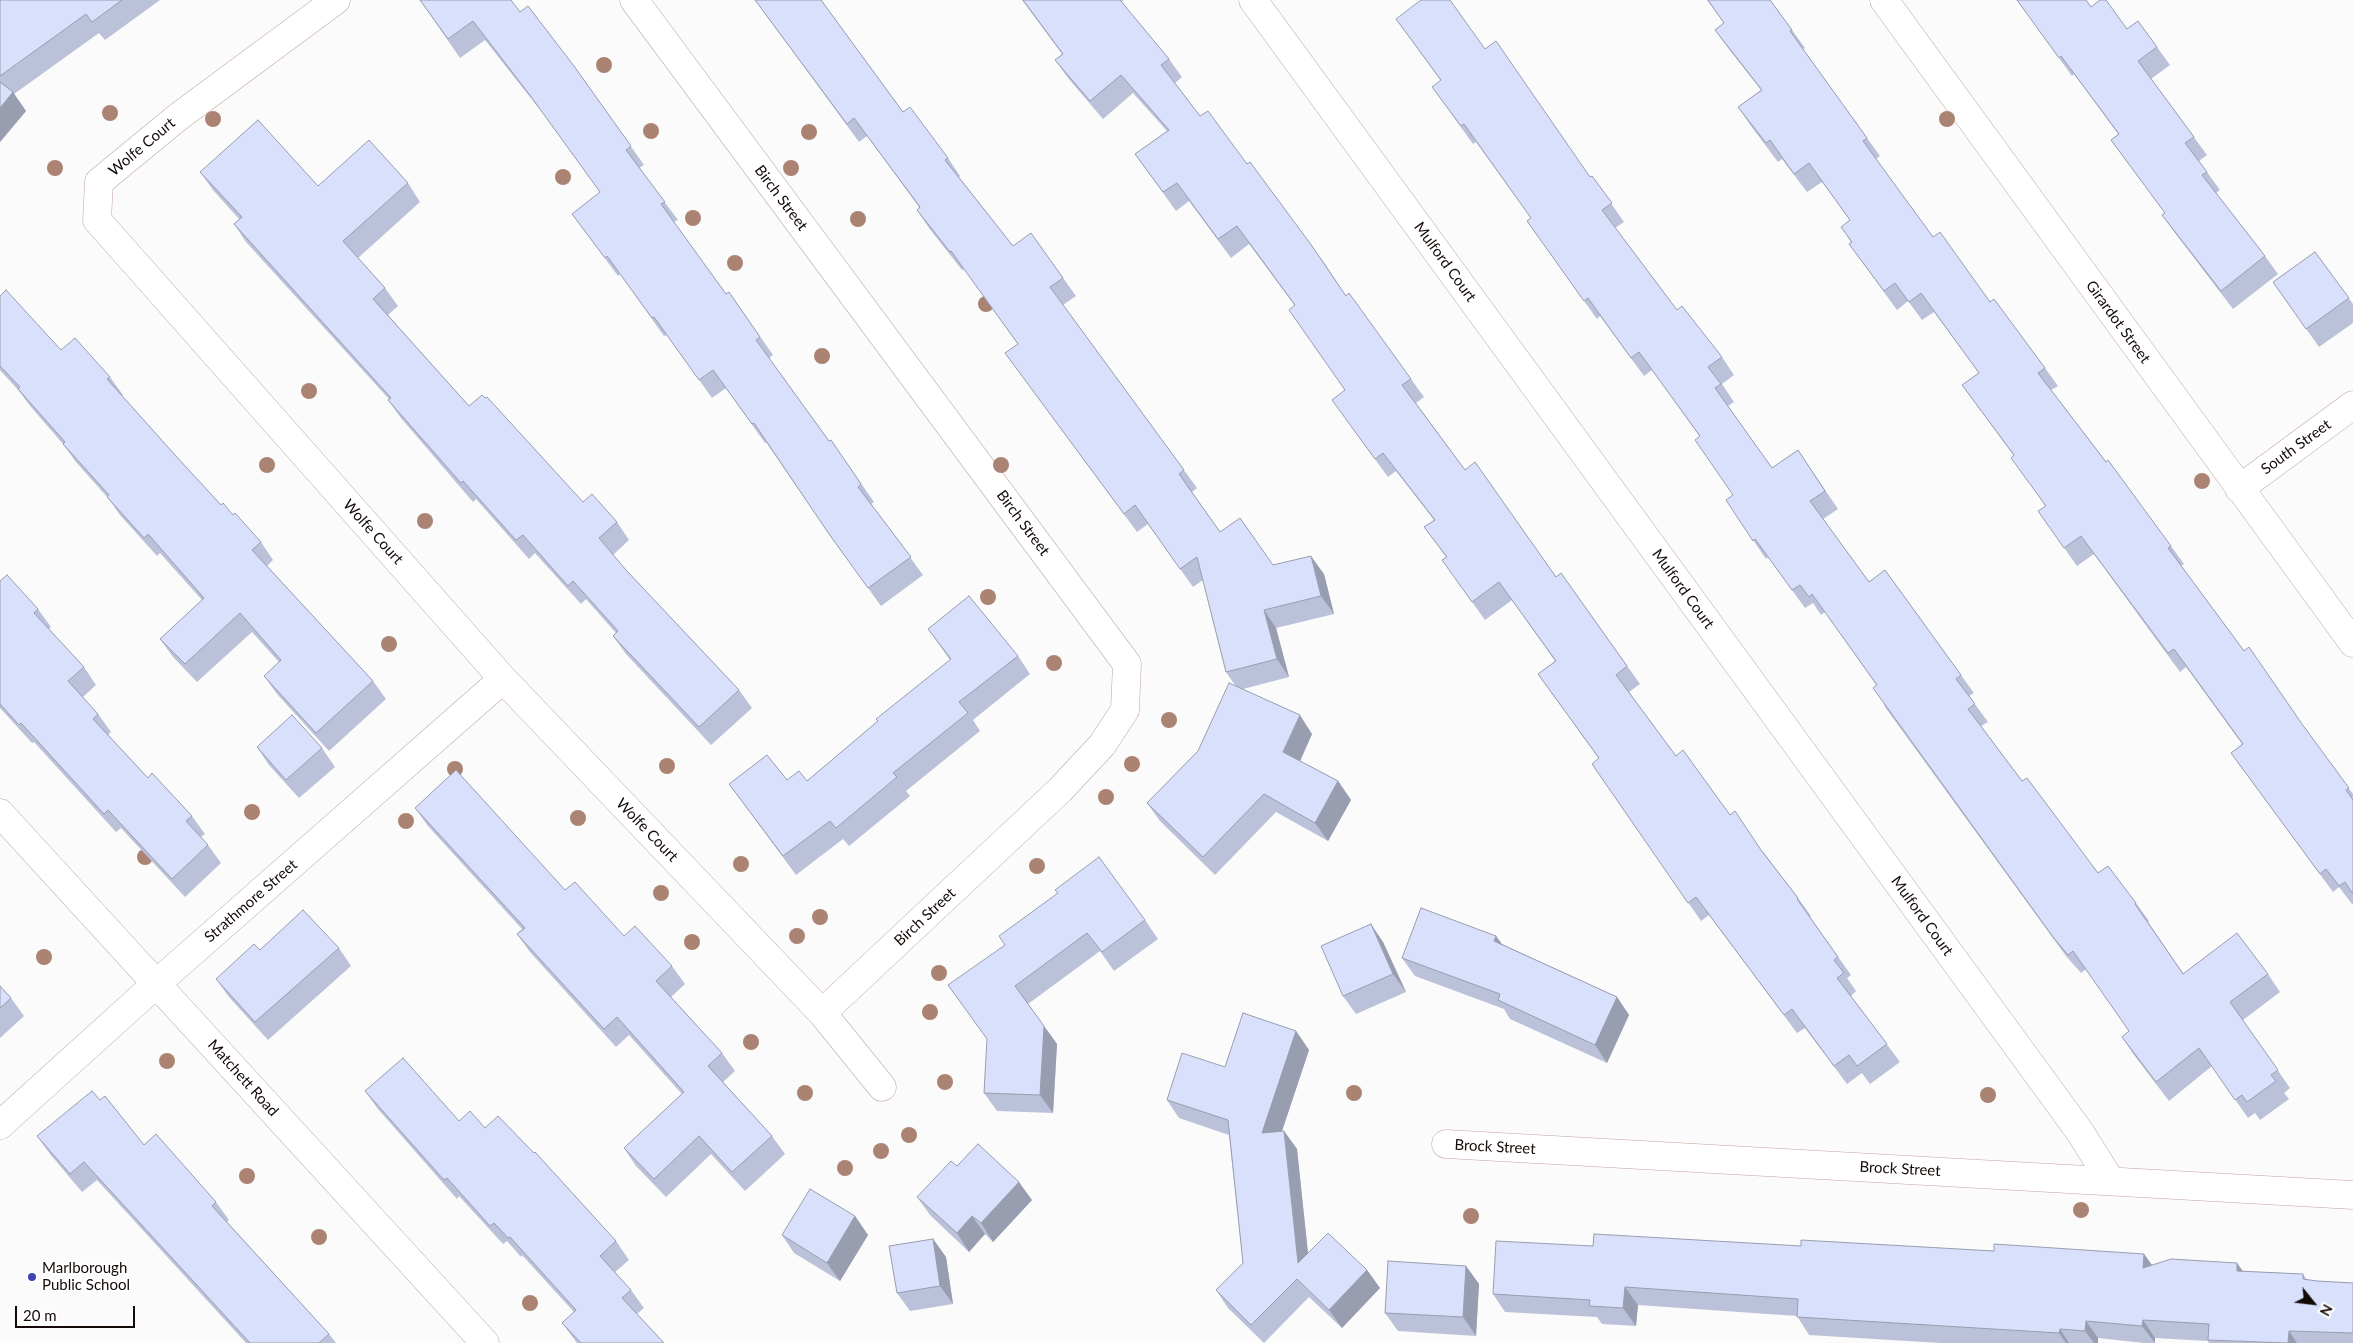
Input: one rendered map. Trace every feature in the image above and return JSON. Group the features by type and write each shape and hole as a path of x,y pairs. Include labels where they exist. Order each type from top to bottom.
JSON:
{"street":[{"name":"Wolfe Court","path":"336,0 178,116 99,182 97,220 503,679 822,1013 882,1087"},
{"name":"Birch Street","path":"634,0 1127,664 1125,710 1102,745 1060,790 822,1013"},
{"name":"Mulford Court","path":"1253,0 2080,1132 2110,1180"},
{"name":"Girardot Street","path":"1884,0 2353,643"},
{"name":"South Street","path":"2240,489 2353,405"},
{"name":"Strathmore Street","path":"0,1126 156,984 503,679"},
{"name":"Matchett Road","path":"0,813 485,1343"},
{"name":"Brock Street","path":"1446,1144 2353,1195"}],"building":[{"path":"0,0 122,0 92,22 86,14 0,76"},
{"path":"420,0 511,0 520,12 528,6 631,146 626,150 665,202 661,204 726,294 729,292 760,337 756,340 829,441 831,440 861,484 858,487 911,557 868,588 754,423 752,424 713,370 699,380 654,317 652,318 607,256 605,258 572,214 600,192 532,98 473,21 448,39"},
{"path":"755,0 821,0 903,112 910,107 948,158 945,160 1013,246 1031,233 1063,278 1050,287 1184,470 1179,474 1220,532 1240,518 1273,565 1311,556 1321,596 1264,610 1277,659 1226,672 1197,557 1180,569 1135,505 1124,514 1005,353 1018,344 951,251 917,210 920,207 854,118 847,124"},
{"path":"1023,0 1120,0 1169,59 1161,65 1200,116 1208,111 1247,164 1250,162 1346,296 1349,293 1411,379 1402,385 1465,470 1475,462 1556,577 1561,573 1627,666 1616,675 1676,756 1683,750 1730,815 1735,811 1838,957 1834,960 1844,973 1837,978 1887,1044 1857,1066 1849,1055 1834,1066 1792,1009 1784,1015 1696,897 1688,903 1592,764 1599,758 1538,674 1556,661 1499,582 1472,602 1442,560 1447,557 1424,527 1435,520 1383,453 1375,459 1332,400 1345,390 1289,310 1295,305 1237,226 1218,239 1177,183 1163,192 1135,154 1169,130 1121,75 1090,101 1055,60 1063,54"},
{"path":"1421,0 1450,0 1485,49 1496,41 1590,177 1592,176 1612,203 1602,210 1677,310 1682,306 1722,357 1708,367 1721,384 1715,388 1772,468 1798,450 1825,491 1810,501 1869,582 1885,570 1961,675 1956,679 1975,704 1968,709 2022,781 2027,778 2098,873 2108,866 2136,903 2183,974 2237,933 2268,974 2230,1002 2278,1070 2271,1075 2276,1081 2247,1102 2242,1095 2235,1100 2199,1048 2156,1082 2122,1037 2129,1031 2073,951 2068,955 2053,937 1873,688 1877,685 1812,594 1809,597 1800,585 1792,590 1755,539 1753,541 1726,500 1733,495 1695,440 1700,436 1639,352 1631,358 1588,298 1584,301 1527,221 1531,218 1464,124 1461,126 1432,87 1441,80 1396,19"},
{"path":"1708,0 1770,0 1867,138 1863,141 1933,237 1940,232 1990,302 1994,299 2045,368 2038,373 2106,462 2108,460 2171,546 2168,548 2244,651 2249,647 2349,788 2346,790 2353,800 2353,894 2345,882 2339,886 2326,869 2320,874 2231,753 2243,744 2174,649 2168,653 2081,536 2064,548 2038,511 2046,506 2011,458 2014,455 1962,385 1979,373 1921,293 1909,302 1895,283 1884,291 1849,244 1852,242 1841,227 1850,220 1809,163 1794,174 1770,140 1766,143 1738,107 1762,90 1715,30 1724,23"},
{"path":"2017,0 2086,0 2091,7 2100,0 2106,0 2127,29 2138,21 2157,47 2138,61 2194,137 2185,143 2207,172 2202,175 2265,256 2221,291 2162,215 2165,213 2111,140 2119,134 2061,56 2059,58"},
{"path":"0,82 13,92 0,108"},
{"path":"258,120 318,186 369,140 408,183 343,241 385,288 373,299 469,406 482,395 485,398 487,397 583,502 592,494 617,522 599,538 626,570 739,690 699,727 613,636 618,631 573,581 568,586 523,535 516,540 463,481 461,483 388,400 391,398 234,224 242,217 200,172"},
{"path":"2315,252 2349,298 2306,329 2273,282"},
{"path":"6,290 61,350 75,338 110,377 107,379 175,455 221,505 223,503 233,515 235,513 261,542 252,550 373,681 316,733 264,676 281,660 240,613 185,664 160,639 204,598 148,534 144,538 107,497 109,495 63,444 65,442 18,389 20,387 0,366 0,296"},
{"path":"7,575 38,609 34,613 84,667 68,681 98,714 93,719 148,778 152,773 192,816 186,821 208,845 172,879 108,810 104,814 21,723 19,725 0,704 0,581"},
{"path":"969,596 1018,656 959,702 968,713 893,773 897,777 836,828 830,821 783,856 729,784 767,755 787,780 799,771 807,781 878,721 876,719 951,659 928,629"},
{"path":"1229,683 1300,715 1283,752 1338,781 1315,823 1264,794 1203,857 1147,803 1198,751"},
{"path":"292,715 322,748 286,780 257,747"},
{"path":"456,770 565,890 575,882 624,936 635,926 672,966 656,981 722,1053 708,1066 772,1136 732,1172 699,1136 654,1179 624,1148 684,1092 617,1017 604,1029 517,934 525,928 415,808"},
{"path":"1099,857 1145,920 1102,952 1087,933 1015,986 1044,1026 1040,1095 984,1093 987,1039 948,985 1005,945 999,936 1058,893 1055,890"},
{"path":"1421,908 1496,936 1494,941 1617,997 1595,1045 1498,1000 1500,994 1402,958"},
{"path":"303,910 339,948 255,1022 216,979 254,944 260,950"},
{"path":"1371,924 1393,974 1343,996 1321,946"},
{"path":"0,986 11,998 0,1008"},
{"path":"1243,1013 1296,1031 1262,1133 1284,1131 1298,1263 1328,1233 1367,1270 1329,1310 1297,1279 1251,1325 1216,1290 1243,1263 1228,1120 1167,1100 1182,1053 1225,1067"},
{"path":"403,1058 459,1121 470,1111 485,1128 498,1116 535,1152 616,1241 600,1256 631,1290 622,1298 664,1343 581,1343 562,1323 576,1310 510,1237 508,1238 494,1223 490,1226 447,1178 444,1180 365,1091"},
{"path":"92,1091 100,1100 105,1096 144,1145 156,1134 216,1202 212,1206 329,1334 319,1343 250,1343 84,1162 70,1174 37,1136"},
{"path":"978,1144 1019,1182 981,1223 972,1216 957,1233 917,1197 951,1161 957,1166"},
{"path":"810,1189 855,1216 827,1263 782,1235"},
{"path":"1594,1234 1801,1246 1801,1240 1994,1251 1994,1244 2144,1254 2143,1268 2171,1259 2237,1263 2237,1271 2303,1274 2303,1279 2353,1283 2353,1333 2289,1331 2288,1343 2208,1340 2209,1324 2143,1320 2142,1326 2086,1321 2085,1331 2060,1329 2059,1333 1797,1317 1798,1299 1625,1287 1623,1308 1589,1306 1590,1300 1493,1294 1496,1241 1593,1246"},
{"path":"933,1239 940,1286 897,1293 889,1246"},
{"path":"1388,1261 1466,1266 1463,1317 1385,1313"}],"place":[{"name":"Marlborough Public School","path":"32,1277"}]}
